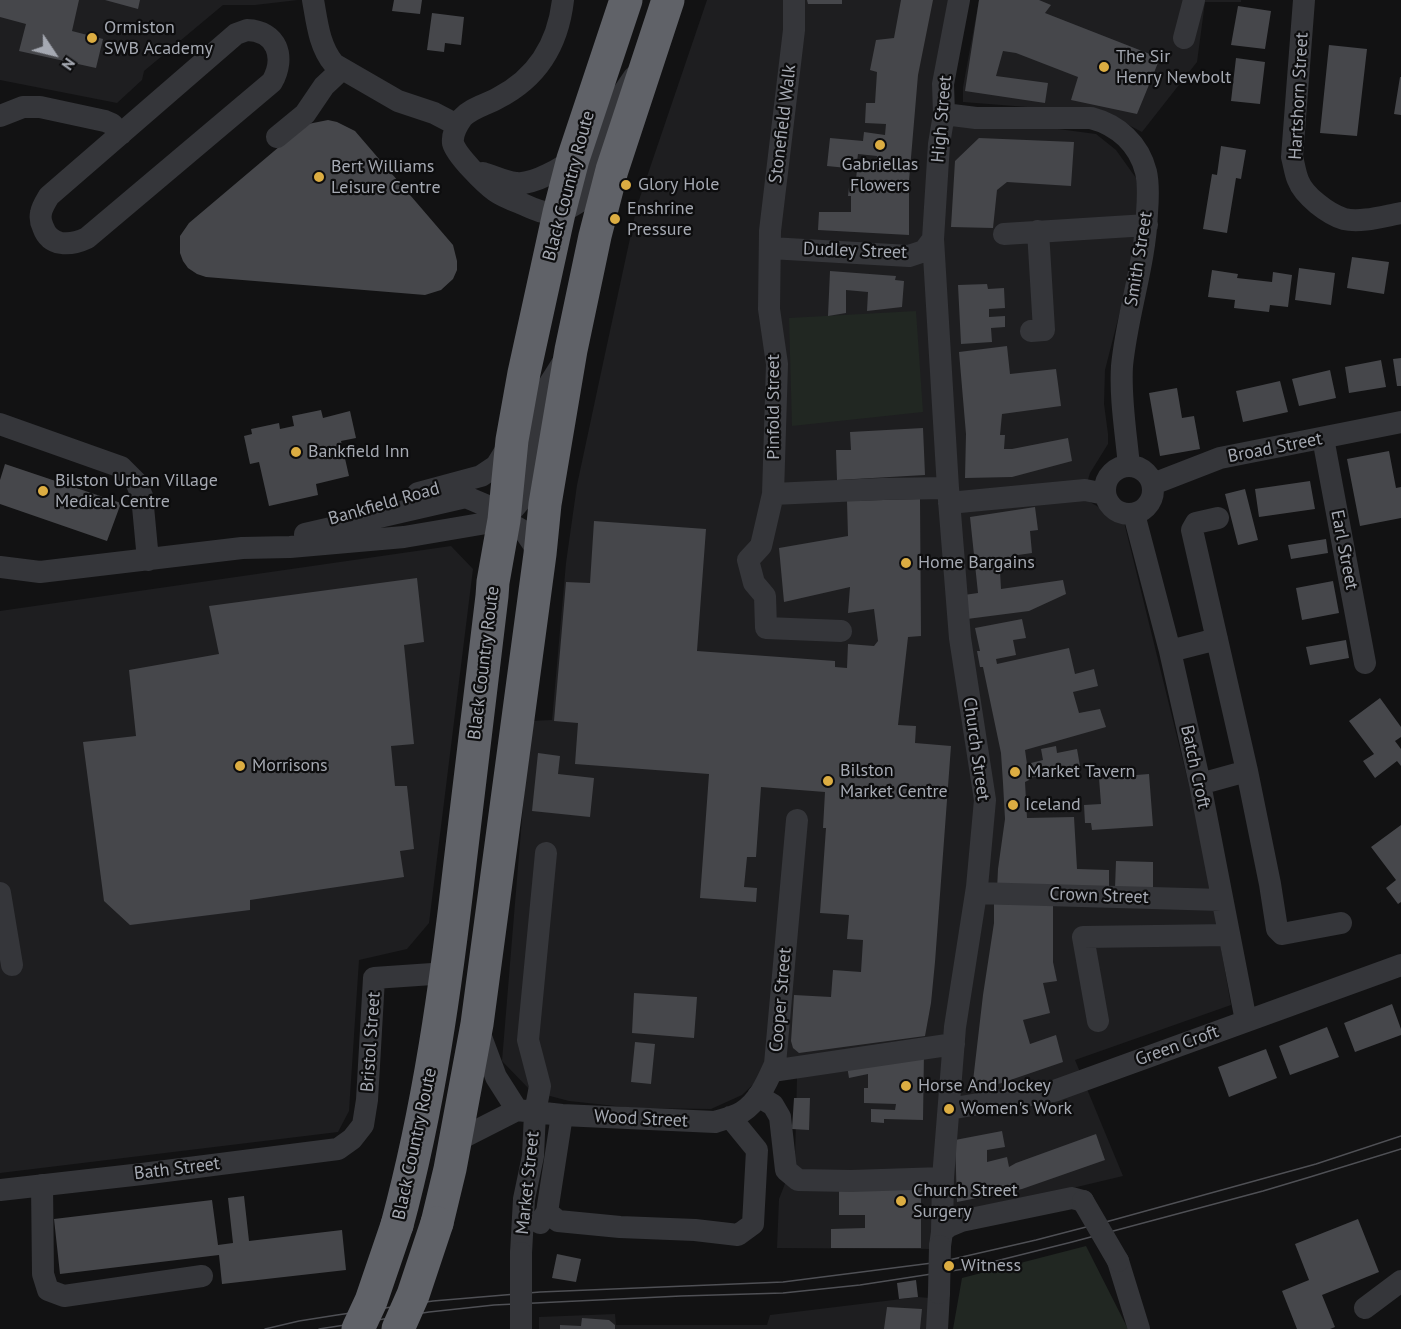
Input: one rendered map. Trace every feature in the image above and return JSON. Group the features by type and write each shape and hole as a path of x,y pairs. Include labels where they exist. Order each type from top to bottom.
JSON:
{"highway":[{"name":"Black Country Route","path":"358,1329 371,1301 397,1226 431,1074 447,973 493,582 504,520 512,440 525,367 573,159 626,0"},
{"name":"Black Country Route","path":"398,1329 413,1295 437,1223 456,1141 477,1024 545,504 571,350 595,236 612,170 617,128 650,54 668,0"}],"street":[{"path":"313,0 319,34 326,54 334,64 398,102 434,113 458,125"},
{"path":"563,0 553,40 540,63 527,78 509,92 471,110 463,117 453,134 453,143 464,163 495,191 541,212 559,213 587,197 617,128"},
{"name":"Stonefield Walk","path":"770,248 770,231 794,30 794,0"},
{"name":"High Street","path":"933,239 939,144 944,114 944,84 959,0"},
{"path":"1184,38 1194,0"},
{"name":"Hartshorn Street","path":"1304,0 1292,157 1298,180 1308,196 1345,219 1362,219 1401,213"},
{"path":"246,30 256,30 265,34 273,42 278,51 279,62 278,73 272,82 87,238 76,243 55,242 46,234 41,224 41,213 49,196 121,134 236,34 246,30"},
{"path":"277,137 305,114 324,86 341,70"},
{"path":"0,117 23,107 40,107 105,121 112,124 121,134"},
{"name":"Smith Street","path":"944,114 976,118 1091,118 1111,126 1133,144 1146,173 1148,196 1146,235 1122,367 1122,400 1130,466"},
{"path":"473,170 515,183 526,183 552,172 573,159 601,130 617,128"},
{"path":"1004,234 1147,225"},
{"path":"1031,331 1044,330 1038,231"},
{"name":"Dudley Street","path":"770,248 909,256 924,251 933,239"},
{"name":"Church Street","path":"933,239 948,495 960,638 985,801 976,893 955,1027 943,1178 937,1329"},
{"name":"Pinfold Street","path":"770,248 769,309 777,364 773,494 760,546 748,561 754,583 765,596 766,628 841,631"},
{"path":"504,520 526,494 545,392 571,350"},
{"name":"Broad Street","path":"1153,483 1220,458 1401,423"},
{"path":"0,424 121,467 136,482 141,496 147,560"},
{"name":"Earl Street","path":"1323,438 1365,663"},
{"name":"Bankfield Road","path":"0,567 40,572 242,548 389,500 481,476 496,466 512,440"},
{"path":"1130,466 1137,467 1149,476 1154,492 1148,506 1134,514 1118,512 1112,508 1105,494 1107,480 1111,474 1116,469 1130,466"},
{"path":"773,494 882,489 948,495 1085,490 1105,494"},
{"path":"242,548 466,497 492,508 504,520 525,532 540,554"},
{"name":"Batch Croft","path":"1134,514 1170,651 1200,784 1246,1021"},
{"path":"1218,518 1196,523 1192,530 1247,771 1277,928 1282,934 1341,923"},
{"path":"1170,651 1217,639"},
{"path":"1200,784 1247,771"},
{"name":"Cooper Street","path":"758,1096 767,1083 775,1064 797,820"},
{"name":"Market Street","path":"521,1329 524,1199 532,1156 526,1111 540,1086 528,1040 546,853"},
{"path":"0,893 12,965"},
{"name":"Crown Street","path":"976,893 1222,900"},
{"path":"1098,1021 1083,937 1229,935"},
{"name":"Green Croft","path":"949,1109 1054,1090 1401,965"},
{"name":"Bristol Street","path":"352,1139 363,1125 367,1100 374,978 447,973"},
{"path":"456,1141 526,1111 496,1077 477,1024"},
{"path":"772,1071 954,1044"},
{"path":"547,1212 558,1221 738,1235 753,1224 757,1150 730,1118 743,1111 758,1096 773,1105 780,1117 786,1170 798,1180 943,1178"},
{"name":"Wood Street","path":"526,1111 562,1115 715,1122 730,1118"},
{"path":"521,1252 547,1212 562,1115"},
{"name":"Bath Street","path":"0,1190 338,1149 352,1139"},
{"path":"42,1185 43,1275 48,1290 64,1296 202,1276"},
{"path":"941,1239 949,1226 961,1221 1072,1198 1083,1201 1118,1261 1139,1329"},
{"path":"1365,1308 1401,1281"}],"shaded area":[{"name":"Ormiston SWB Academy","path":"0,0 298,0 255,5 223,5 144,71 142,80 117,103 0,80"},
{"path":"707,0 959,0 945,114 1096,134 1116,150 1136,178 1140,202 1130,272 1105,370 1104,404 1108,444 1090,473 1085,490 1090,502 1124,522 1200,830 1231,1005 1075,1060 1123,1176 934,1221 931,1249 777,1248 779,1199 795,1158 797,1078 764,1074 742,1095 711,1109 634,1108 569,1101 531,1091 502,1061 530,721 552,720 566,563 577,485 605,354 637,206"},
{"path":"979,0 1241,0 1241,2 1205,2 1197,62 1142,132 1115,118 1091,112 963,102 963,87"},
{"path":"916,311 923,412 792,426 789,318"},
{"path":"451,546 473,569 429,923 407,949 359,960 349,1111 338,1132 0,1173 0,611"},
{"path":"1086,1246 1128,1329 953,1329 962,1278"},
{"path":"918,1297 930,1298 928,1329 539,1329 539,1317 615,1314 616,1325 767,1325 770,1315"}],"building":[{"name":"Ormiston SWB Academy","path":"0,0 79,0 72,31 103,39 96,68 19,51 26,24 0,17"},
{"name":"Ormiston SWB Academy","path":"105,0 140,0 138,9"},
{"path":"394,0 422,0 420,14 392,11"},
{"path":"807,0 842,0 842,4 808,4"},
{"path":"901,0 933,0 918,75 909,181 909,235 818,230 819,212 851,212 851,196 848,196 850,179 856,180 857,169 827,166 830,138 863,141 864,132 885,135 886,124 865,123 866,103 875,103 877,72 870,70 876,40 894,38","holes":["858,154 877,156 876,164 857,162"]},
{"name":"The Sir Henry Newbolt","path":"979,0 1039,0 1051,5 1045,13 1160,58 1137,114 1071,100 1078,77 1016,53 1003,51 996,76 1048,83 1045,103 965,91"},
{"path":"1238,6 1271,11 1265,49 1231,45"},
{"path":"432,13 464,17 461,45 445,43 444,52 427,50"},
{"path":"1329,45 1367,49 1357,136 1320,133"},
{"path":"1236,58 1265,62 1260,104 1231,101"},
{"path":"1401,77 1401,115 1394,114"},
{"name":"Bert Williams Leisure Centre","path":"328,120 355,131 453,245 457,270 453,279 441,290 425,295 206,277 188,268 183,261 180,253 180,236 189,223 299,130 308,124"},
{"path":"979,138 1074,142 1071,186 1007,182 997,190 993,228 951,227 955,161"},
{"path":"1221,146 1246,150 1241,179 1236,178 1227,233 1203,229 1212,174 1217,175"},
{"path":"1352,257 1389,262 1384,294 1347,288"},
{"path":"1299,268 1335,273 1331,305 1295,300"},
{"path":"1212,270 1238,274 1237,278 1272,282 1273,272 1292,275 1288,307 1270,305 1269,312 1234,308 1235,300 1208,297"},
{"path":"830,271 896,276 895,280 904,281 902,307 867,311 868,292 846,290 846,313 828,316"},
{"path":"987,284 988,289 1004,288 1005,308 989,309 989,317 1005,316 1005,327 991,328 992,342 961,344 958,285"},
{"path":"1007,346 1010,374 1056,369 1061,406 1002,414 1000,435 1005,435 1004,449 1068,438 1072,461 1012,477 965,478 966,434 959,352"},
{"path":"1401,358 1401,386 1397,386 1393,359"},
{"path":"1381,360 1386,387 1349,393 1345,367"},
{"path":"1330,370 1336,398 1299,406 1292,379"},
{"path":"1280,381 1288,412 1243,422 1236,391"},
{"path":"1177,388 1182,418 1194,416 1200,449 1160,456 1149,393"},
{"name":"Bankfield Inn","path":"321,410 323,418 350,411 356,438 341,441 349,476 316,484 318,495 269,506 259,462 250,464 244,436 252,434 251,429 279,423 280,429 294,426 292,416"},
{"path":"923,428 925,475 837,480 836,450 851,450 850,432"},
{"path":"1389,451 1396,488 1401,487 1401,518 1360,526 1347,459"},
{"name":"Bilston Urban Village Medical Centre","path":"5,464 121,503 107,541 0,504 0,480"},
{"path":"1310,481 1315,509 1259,517 1255,489"},
{"path":"1245,489 1258,540 1238,545 1225,494"},
{"name":"Bilston Market Centre","path":"920,499 921,636 908,637 898,725 916,726 915,743 951,746 935,962 925,1036 799,1053 793,1048 791,1041 794,995 831,997 833,970 861,972 863,940 847,939 849,915 820,913 826,828 823,828 825,792 761,787 756,857 747,857 744,887 757,888 756,902 700,898 709,774 575,764 578,723 554,721 566,582 590,583 594,521 706,529 697,651 835,661 835,667 847,668 848,644 874,646 878,641 874,609 848,613 850,587 784,602 779,548 848,536 847,501"},
{"path":"1035,507 1038,530 1030,531 1032,553 1011,556 1012,568 1000,571 1001,589 1063,580 1066,594 1029,611 967,619 964,595 978,593 970,517"},
{"path":"1326,539 1328,553 1291,559 1288,545"},
{"name":"Morrisons","path":"417,578 424,642 404,645 414,744 391,746 395,786 407,786 414,849 400,851 404,877 250,900 250,910 130,925 104,901 83,742 136,736 129,670 219,654 209,606"},
{"path":"1333,581 1339,613 1302,620 1296,588"},
{"path":"1022,619 1026,638 1013,640 1016,655 996,659 997,664 1069,648 1075,674 1094,669 1098,686 1073,692 1079,713 1100,709 1106,727 1025,750 1027,764 1043,760 1041,749 1056,746 1057,753 1077,749 1080,766 1030,778 1025,782 1027,818 1074,817 1077,869 1109,870 1109,891 997,890 1005,819 1001,753 983,667 980,667 977,651 980,651 975,628"},
{"path":"1346,640 1349,658 1310,665 1306,647"},
{"path":"1380,698 1401,727 1401,737 1395,741 1401,749 1401,766 1397,761 1375,778 1363,761 1374,754 1349,721"},
{"path":"538,753 560,756 558,774 594,778 590,817 532,811"},
{"path":"1149,774 1153,826 1092,830 1091,823 1085,823 1084,805 1101,804 1099,778"},
{"path":"1401,825 1401,902 1398,904 1386,888 1396,880 1371,847"},
{"path":"1116,861 1153,862 1153,888 1115,888"},
{"path":"994,904 1053,905 1053,962 1057,981 1043,983 1050,1013 1023,1020 1030,1044 1056,1035 1063,1062 981,1090 973,1081 994,923"},
{"path":"634,993 697,997 694,1038 632,1033"},
{"path":"1392,1004 1401,1035 1355,1052 1344,1023"},
{"path":"1327,1027 1339,1057 1290,1075 1279,1046"},
{"path":"635,1042 655,1044 651,1084 631,1082"},
{"path":"1266,1049 1277,1078 1229,1097 1218,1067"},
{"path":"924,1051 923,1120 884,1119 884,1123 871,1122 871,1109 895,1110 896,1104 864,1103 864,1088 868,1088 868,1074 849,1078 847,1066"},
{"path":"794,1098 810,1098 809,1130 792,1129"},
{"path":"1002,1131 1005,1147 987,1150 987,1162 1007,1157 1009,1167 1096,1134 1105,1160 1022,1189 957,1202 955,1140"},
{"path":"921,1187 921,1248 831,1248 831,1229 865,1228 865,1215 839,1215 839,1188"},
{"path":"244,1196 249,1241 342,1230 346,1270 222,1284 219,1255 60,1274 54,1219 212,1200 218,1245 233,1243 228,1198"},
{"path":"1358,1219 1379,1272 1322,1295 1335,1327 1297,1329 1282,1291 1309,1280 1295,1244"},
{"path":"557,1254 581,1259 576,1282 552,1278"},
{"path":"916,1280 918,1297 899,1299 897,1283"},
{"path":"887,1307 922,1309 920,1329 884,1329"},
{"path":"582,1318 609,1320 615,1325 615,1329 560,1329 560,1325 581,1326"}],"tram line":[{"path":"265,1329 299,1321 433,1301 540,1292 783,1282 940,1262 1113,1220 1316,1164 1401,1136"},
{"path":"319,1329 429,1312 494,1305 783,1293 860,1285 964,1269 1263,1191 1401,1149"}],"place":[{"name":"Ormiston SWB Academy","path":"92,38"},
{"name":"The Sir Henry Newbolt","path":"1104,67"},
{"name":"Gabriellas Flowers","path":"880,145"},
{"name":"Bert Williams Leisure Centre","path":"319,177"},
{"name":"Glory Hole","path":"626,185"},
{"name":"Enshrine Pressure","path":"615,219"},
{"name":"Bankfield Inn","path":"296,452"},
{"name":"Bilston Urban Village Medical Centre","path":"43,491"},
{"name":"Home Bargains","path":"906,563"},
{"name":"Morrisons","path":"240,766"},
{"name":"Market Tavern","path":"1015,772"},
{"name":"Bilston Market Centre","path":"828,781"},
{"name":"Iceland","path":"1013,805"},
{"name":"Horse And Jockey","path":"906,1086"},
{"name":"Women's Work","path":"949,1109"},
{"name":"Church Street Surgery","path":"901,1201"},
{"name":"Witness","path":"949,1266"}]}
